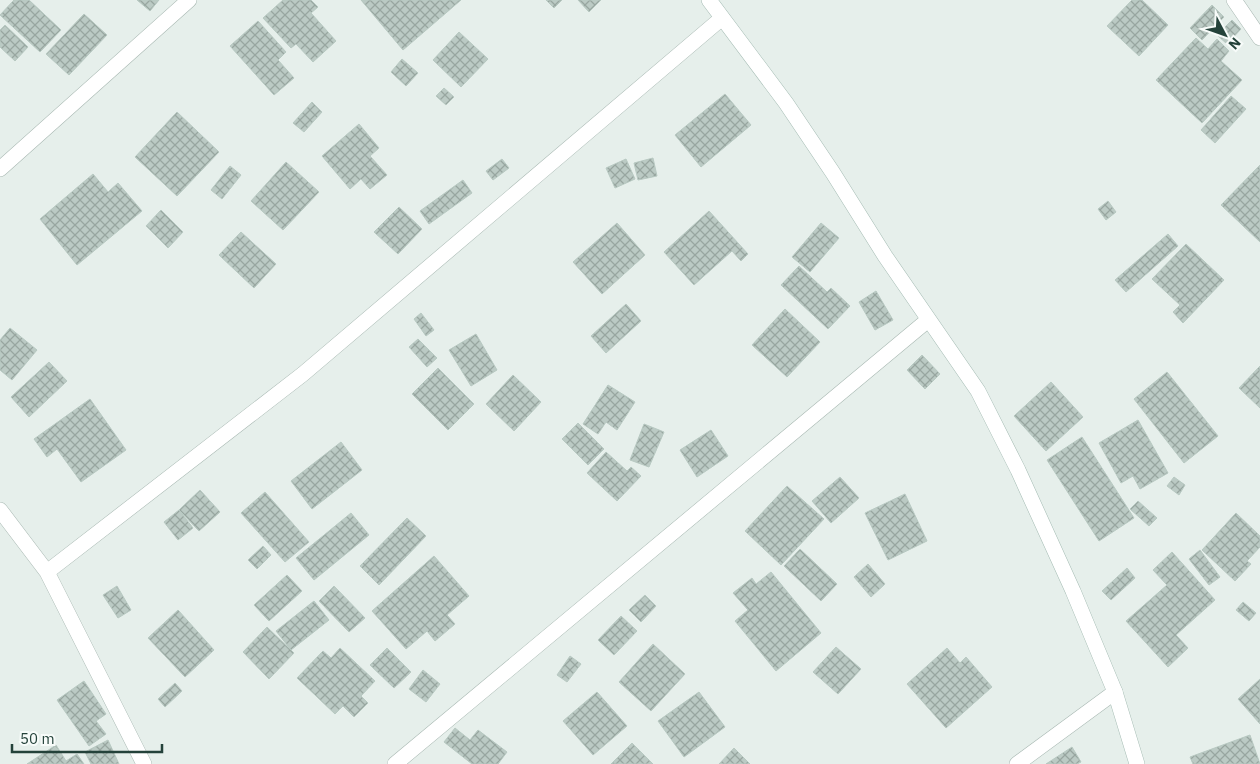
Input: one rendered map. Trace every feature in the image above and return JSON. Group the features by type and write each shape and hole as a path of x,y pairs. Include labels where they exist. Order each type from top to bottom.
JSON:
{"street":[{"path":"0,169 189,0"},
{"path":"709,0 807,134 928,320 978,391 1018,470 1073,591 1115,692 1137,764"},
{"path":"1234,0 1260,38"},
{"path":"47,572 303,374 722,18"},
{"path":"395,764 928,320"},
{"path":"0,510 47,572 144,764"},
{"path":"1017,764 1115,692"}],"building":[{"path":"14,0 29,0 61,30 40,52 0,15"},
{"path":"137,0 159,0 150,11"},
{"path":"283,0 311,0 318,7 311,13 336,41 313,62 296,44 291,48 263,18"},
{"path":"361,0 461,0 403,50"},
{"path":"546,0 562,0 554,8"},
{"path":"578,0 601,0 589,12"},
{"path":"1132,0 1142,0 1168,25 1139,56 1107,26"},
{"path":"1212,5 1224,17 1202,40 1190,28"},
{"path":"84,14 107,35 69,75 46,54"},
{"path":"1232,20 1241,29 1227,44 1217,35"},
{"path":"258,21 286,52 278,60 294,78 274,95 230,46"},
{"path":"5,25 28,47 15,61 0,47 0,30"},
{"path":"459,32 488,59 461,87 433,60"},
{"path":"1196,38 1208,49 1217,39 1229,51 1221,61 1242,80 1202,123 1156,80"},
{"path":"402,59 418,73 406,86 391,72"},
{"path":"444,88 454,97 446,105 436,96"},
{"path":"725,94 751,125 701,167 675,135"},
{"path":"1231,96 1246,109 1215,143 1201,130"},
{"path":"312,102 322,112 304,132 293,123"},
{"path":"177,112 219,152 177,196 135,157"},
{"path":"359,124 379,148 370,156 387,175 370,189 361,179 350,189 322,156"},
{"path":"653,158 657,176 638,180 634,163"},
{"path":"502,159 509,168 493,180 486,171"},
{"path":"626,159 635,179 615,188 606,168"},
{"path":"286,162 319,192 283,230 251,201"},
{"path":"1260,165 1260,242 1221,205"},
{"path":"230,166 241,175 222,199 211,190"},
{"path":"93,174 108,192 118,183 142,211 77,265 40,219"},
{"path":"463,180 472,193 429,224 420,211"},
{"path":"1108,201 1116,212 1106,220 1098,209"},
{"path":"399,207 422,229 398,254 374,232"},
{"path":"161,210 183,232 168,248 146,226"},
{"path":"709,211 748,254 741,261 732,251 694,285 664,252"},
{"path":"617,223 645,255 602,294 573,262"},
{"path":"821,223 839,238 810,272 792,257"},
{"path":"241,232 276,264 254,288 219,255"},
{"path":"1168,234 1178,246 1126,292 1115,280"},
{"path":"1186,244 1224,280 1183,323 1173,312 1180,305 1152,279"},
{"path":"799,266 827,292 831,288 850,306 828,329 781,285"},
{"path":"876,291 893,320 875,330 859,302"},
{"path":"626,304 641,321 606,353 591,336"},
{"path":"785,309 820,342 787,377 752,345"},
{"path":"421,313 434,330 426,336 414,319"},
{"path":"10,328 37,350 12,380 0,370 0,340"},
{"path":"476,334 497,370 471,386 449,350"},
{"path":"418,339 437,358 427,367 409,347"},
{"path":"922,355 940,374 925,389 907,370"},
{"path":"49,362 67,381 29,417 11,397"},
{"path":"1260,366 1260,408 1239,388"},
{"path":"438,368 474,404 448,430 412,394"},
{"path":"1167,372 1218,436 1184,463 1134,399"},
{"path":"513,375 541,402 514,431 486,404"},
{"path":"1051,382 1083,417 1046,451 1014,416"},
{"path":"608,385 635,402 617,430 606,422 598,434 583,424"},
{"path":"90,399 126,450 81,482 57,449 47,457 34,439"},
{"path":"1138,420 1168,473 1140,489 1133,476 1121,483 1099,443"},
{"path":"578,423 604,449 588,465 562,439"},
{"path":"644,424 664,432 649,467 630,460"},
{"path":"711,430 728,456 697,477 680,450"},
{"path":"1082,437 1134,518 1099,541 1047,460"},
{"path":"341,442 362,470 312,509 291,481"},
{"path":"606,452 627,471 631,467 641,476 617,501 587,473"},
{"path":"840,477 859,498 831,523 812,501"},
{"path":"1174,477 1185,485 1179,495 1167,486"},
{"path":"787,486 824,519 781,565 745,531"},
{"path":"200,490 220,512 199,531 179,510"},
{"path":"265,492 309,542 285,562 241,513"},
{"path":"905,494 927,541 888,560 865,513"},
{"path":"1138,501 1157,518 1149,526 1130,509"},
{"path":"179,510 193,528 178,540 164,522"},
{"path":"351,513 369,535 314,580 296,558"},
{"path":"1236,513 1260,536 1260,547 1247,561 1251,564 1235,581 1202,550"},
{"path":"407,518 426,536 379,585 360,566"},
{"path":"263,546 271,555 257,569 248,560"},
{"path":"800,549 837,584 821,601 784,566"},
{"path":"1200,550 1220,577 1209,585 1189,559"},
{"path":"1172,552 1215,600 1176,635 1188,648 1168,667 1126,621 1167,585 1153,570"},
{"path":"434,556 469,596 447,615 455,624 435,641 427,631 406,649 372,611"},
{"path":"868,564 885,584 871,597 854,577"},
{"path":"1127,568 1135,578 1111,600 1102,591"},
{"path":"771,572 821,633 776,671 735,621 748,610 733,593 752,578 756,584"},
{"path":"287,575 302,591 269,621 254,605"},
{"path":"117,586 131,610 118,618 103,595"},
{"path":"334,586 365,618 349,632 319,601"},
{"path":"645,595 656,606 641,622 629,610"},
{"path":"314,601 329,620 291,650 276,631"},
{"path":"1243,602 1256,613 1249,621 1236,610"},
{"path":"178,610 214,650 185,677 148,638"},
{"path":"621,616 637,631 614,655 598,640"},
{"path":"267,627 294,653 269,679 243,652"},
{"path":"653,644 685,674 651,711 619,682"},
{"path":"836,647 861,669 838,694 813,672"},
{"path":"340,648 375,681 361,696 368,703 354,717 343,706 335,714 297,678 323,651 331,658"},
{"path":"387,648 411,672 394,688 370,665"},
{"path":"947,648 960,663 966,657 992,687 946,728 907,684"},
{"path":"570,656 581,664 567,682 557,675"},
{"path":"423,670 440,684 426,702 409,689"},
{"path":"1260,679 1260,724 1238,699"},
{"path":"84,681 106,714 96,721 106,734 89,746 57,700"},
{"path":"175,683 182,691 165,707 158,699"},
{"path":"597,692 627,726 593,755 563,721"},
{"path":"699,692 725,727 684,757 658,721"},
{"path":"455,728 470,740 478,730 507,752 498,764 472,764 444,742"},
{"path":"1250,735 1260,764 1193,764 1190,757"},
{"path":"108,740 119,764 91,764 85,752"},
{"path":"632,743 653,764 611,764"},
{"path":"56,745 66,761 77,754 84,764 27,764"},
{"path":"1072,747 1081,762 1077,764 1046,764"},
{"path":"734,748 750,764 719,764"}]}
